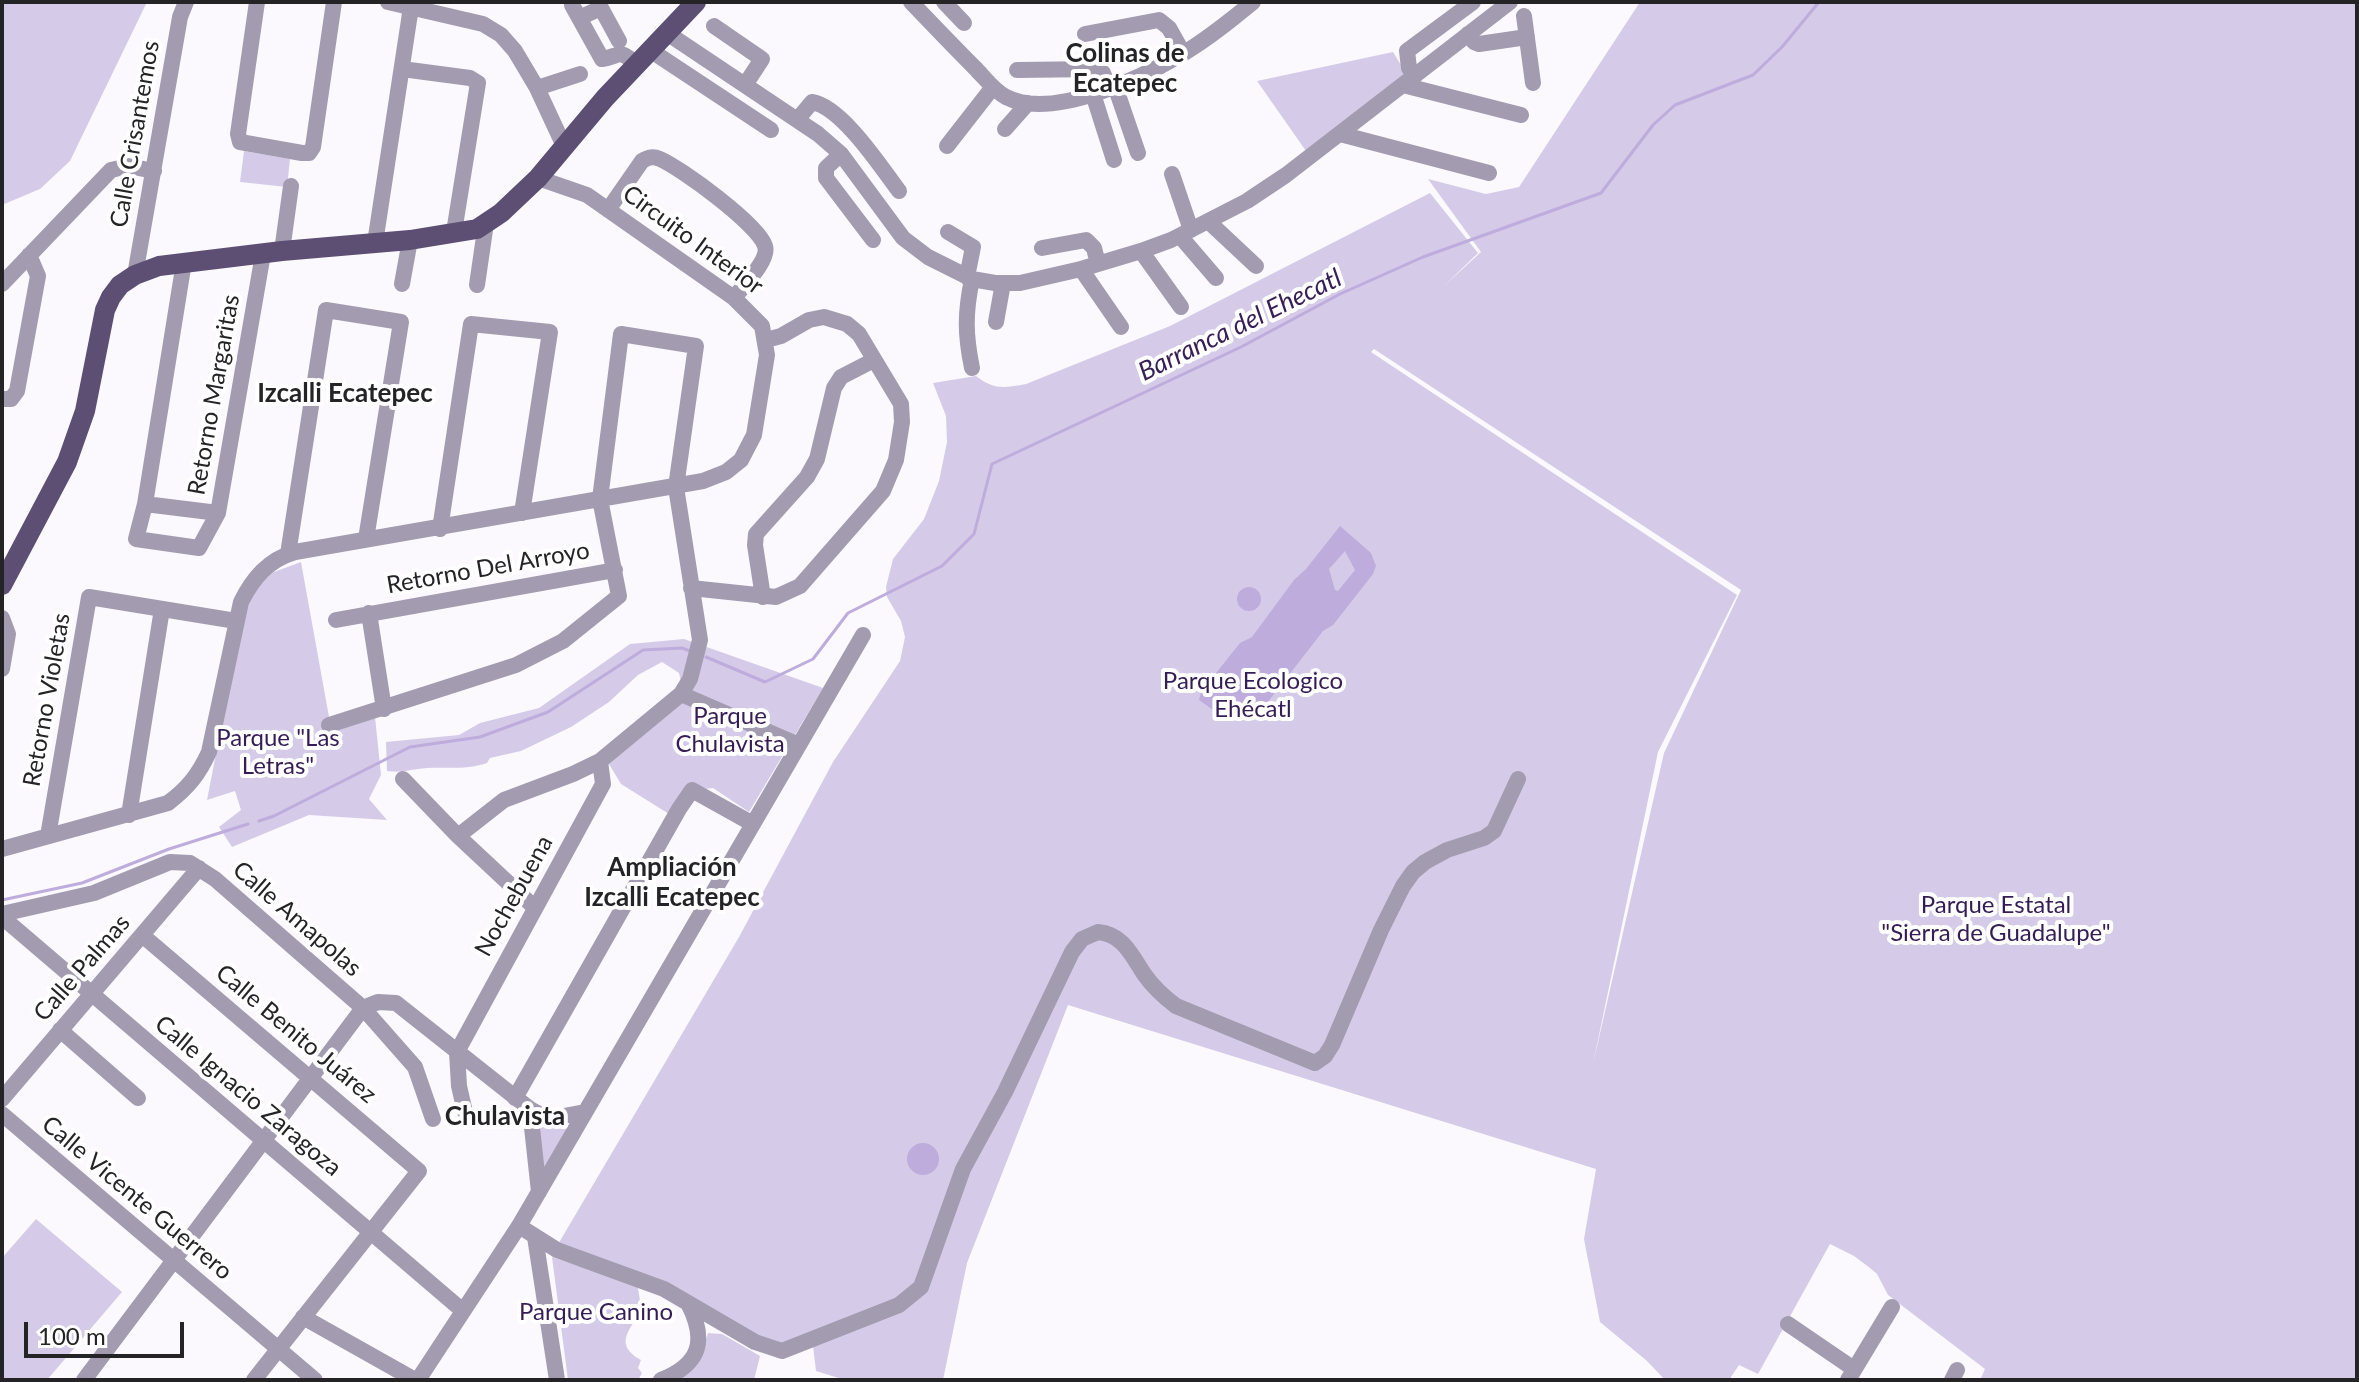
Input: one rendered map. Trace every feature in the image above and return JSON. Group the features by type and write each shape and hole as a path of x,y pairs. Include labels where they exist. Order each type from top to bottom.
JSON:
{"main road":[{"path":"2,585 67,462 85,411 105,310 120,285 135,275 159,266 184,262 410,240 477,229 501,213 538,178 643,57 696,2"}],"street":[{"name":"Calle Crisantemos","path":"135,275 180,17 186,2"},
{"path":"257,2 238,134 240,142 309,153 313,147 334,2"},
{"path":"388,2 483,24 501,35 515,51 537,88 564,146"},
{"path":"911,2 993,87 1006,97 1028,103 1057,103 1112,87 1183,53 1253,2"},
{"path":"944,2 964,23"},
{"path":"1409,80 1407,51 1473,2"},
{"path":"667,33 797,120 841,154 903,238 928,257 970,278 1020,283 1141,251 1186,233 1247,201 1286,175 1510,2"},
{"path":"375,243 411,7"},
{"path":"619,41 601,8 576,12 602,59 618,53 643,57 771,130"},
{"path":"1524,16 1533,83"},
{"path":"1085,34 1159,20 1169,28 1183,53"},
{"path":"714,26 762,59 745,85"},
{"path":"1468,34 1479,44 1527,37"},
{"path":"402,69 470,78 478,83 454,232"},
{"path":"1017,70 1097,69 1103,73 1112,87 1138,153"},
{"path":"537,88 580,74"},
{"path":"1409,80 1521,115"},
{"path":"947,146 993,87"},
{"path":"1093,94 1114,160"},
{"path":"797,120 812,102 826,108 859,138 899,191"},
{"path":"1005,129 1028,103"},
{"path":"1340,134 1489,173"},
{"path":"841,154 826,168 826,178 873,240"},
{"path":"608,210 642,161 648,158 662,160 731,208 756,231 766,248 765,258 734,298"},
{"path":"2,284 111,170 128,166 154,171"},
{"path":"1172,174 1186,233 1216,278"},
{"name":"Circuito Interior","path":"538,178 587,195 734,298 762,326 766,340"},
{"name":"Retorno Margaritas","path":"184,262 145,504 218,513 272,252 291,186"},
{"path":"1209,222 1256,266"},
{"path":"477,285 486,223"},
{"path":"948,232 973,247 966,309 966,336 972,368"},
{"path":"402,284 410,240"},
{"path":"1042,248 1086,240 1094,248 1098,264"},
{"path":"1141,251 1181,307"},
{"path":"2,399 11,399 17,391 38,276 29,255"},
{"path":"1081,269 1121,327"},
{"path":"996,322 1003,283"},
{"path":"288,554 326,310 401,322 366,539"},
{"path":"2,849 168,803 185,790 200,773 215,731 241,602 250,584 276,559 366,539 676,487 726,472 741,460 749,448 766,377 766,340 781,336 809,320 824,317 837,319 859,334 901,404 902,422 896,460 883,491 800,586 788,594 763,597 691,588"},
{"path":"440,529 471,324 550,332 522,513"},
{"name":"Retorno Del Arroyo","path":"329,725 501,671 544,653 619,596 600,499 621,334 696,346 676,487"},
{"path":"763,597 756,534 788,502 817,459 834,388 841,377 874,360"},
{"path":"458,836 504,800 600,761 681,694 695,666 700,640 676,487"},
{"path":"145,504 136,539 199,548 218,513"},
{"name":"Retorno Del Arroyo","path":"336,620 615,570"},
{"name":"Retorno Violetas","path":"48,836 89,597 236,621"},
{"path":"129,815 162,609"},
{"name":"Retorno Del Arroyo","path":"369,613 384,709"},
{"path":"2,618 8,634 2,669"},
{"path":"303,1317 417,1380 519,1226 863,635"},
{"path":"681,694 799,745"},
{"name":"Nochebuena","path":"457,1052 603,784 600,761"},
{"path":"403,779 534,907"},
{"path":"519,1226 557,1250 637,1277 755,1342 782,1351 899,1305 921,1287 963,1169 1005,1092 1072,952 1082,939 1092,933 1105,933 1117,939 1154,986 1176,1006 1315,1063 1325,1056 1381,930 1408,879 1425,862 1494,831 1518,779"},
{"path":"515,1098 692,790 753,824"},
{"path":"2,915 94,893 170,862 190,863 199,868"},
{"name":"Calle Palmas","path":"2,1099 199,868"},
{"name":"Calle Amapolas","path":"199,868 363,1008 415,1067 433,1119"},
{"name":"Calle Ignacio Zaragoza","path":"2,915 463,1311"},
{"name":"Calle Benito Juárez","path":"142,935 419,1171 370,1231"},
{"path":"84,1380 363,1008 378,1002 396,1003 515,1098 548,1119 585,1112"},
{"path":"60,1030 138,1098"},
{"path":"457,1052 459,1086 465,1112"},
{"path":"530,1109 539,1192"},
{"name":"Calle Vicente Guerrero","path":"2,1114 315,1380"},
{"path":"254,1380 370,1231"},
{"path":"535,1237 557,1380"},
{"path":"688,1303 700,1338"},
{"path":"1788,1324 1851,1375 1892,1307"},
{"path":"661,1380 678,1373 693,1359 700,1338 708,1328 720,1321"}],"green space":[{"path":"2,2 147,2 70,161 40,189 2,205"},
{"path":"1640,2 2357,2 2357,1380 1980,1380 1985,1369 1888,1295 1877,1274 1870,1268 1830,1244 1758,1374 1739,1365 1729,1380 1665,1380 1600,1322 1584,1239 1596,1169 1068,1005 967,1263 943,1380 845,1380 816,1371 813,1346 768,1342 557,1246 739,937 833,762 900,661 905,637 901,621 887,597 886,587 893,559 924,519 939,481 947,442 946,416 933,383 976,376 1000,387 1026,384 1170,326 1430,193 1478,253 1444,286 1481,252 1428,179 1486,194 1519,187","holes":["1374,349 1741,590 1664,753 1593,1064 1658,752 1737,595 1371,352"]},
{"path":"1393,52 1406,73 1306,151 1257,81"},
{"path":"244,151 290,159 287,187 240,182"},
{"name":"Parque \"Las Letras\"","path":"301,562 331,728 375,717 381,775 369,799 387,820 309,815 232,847 219,827 241,810 235,791 207,800 241,625 254,587 274,572"},
{"name":"Parque Chulavista","path":"684,639 823,688 749,812 713,788 686,791 669,814 621,784 609,764 684,695 679,673 662,662 638,675 609,702 571,727 521,751 490,758 487,763 472,767 387,771 386,742 459,735 480,723 539,708 630,644"},
{"path":"537,1125 572,1129 544,1176"},
{"path":"36,1219 122,1292 47,1380 2,1380 2,1258"},
{"name":"Parque Canino","path":"552,1257 638,1286 640,1307 626,1340 627,1347 641,1360 638,1368 642,1373 638,1380 568,1380"},
{"path":"708,1333 722,1334 760,1356 754,1380 675,1380 702,1354"}],"shaded area":[{"path":"1340,526 1371,553 1376,566 1333,625 1323,631 1257,716 1216,712 1199,700 1201,692 1240,643 1252,637 1294,580","holes":["1345,551 1355,570 1338,591 1335,590 1329,569"]},
{"path":"1249,587 1260,594 1261,599 1254,610 1249,611 1238,604 1237,599 1244,588"},
{"path":"923,1143 934,1148 939,1159 934,1170 923,1175 912,1170 907,1159 912,1148"}],"waterway":[{"name":"Barranca del Ehecatl","path":"706,657 765,682 813,659 848,613 942,566 974,534 992,464 1241,347 1340,294 1423,257 1601,193 1653,125 1675,105 1753,75 1782,47 1819,2"},
{"name":"Barranca del Ehecatl","path":"259,821 410,747 480,737 548,712 643,650 682,648 690,651"},
{"name":"Barranca del Ehecatl","path":"2,900 82,883 169,849 248,824"}],"district":[{"name":"Colinas de Ecatepec","path":"1125,69"},
{"name":"Izcalli Ecatepec","path":"345,394"},
{"name":"Ampliación Izcalli Ecatepec","path":"672,883"},
{"name":"Chulavista","path":"505,1117"}],"park label":[{"name":"Parque Ecologico Ehécatl","path":"1253,695"},
{"name":"Parque Estatal \"Sierra de Guadalupe\"","path":"1996,919"}]}
